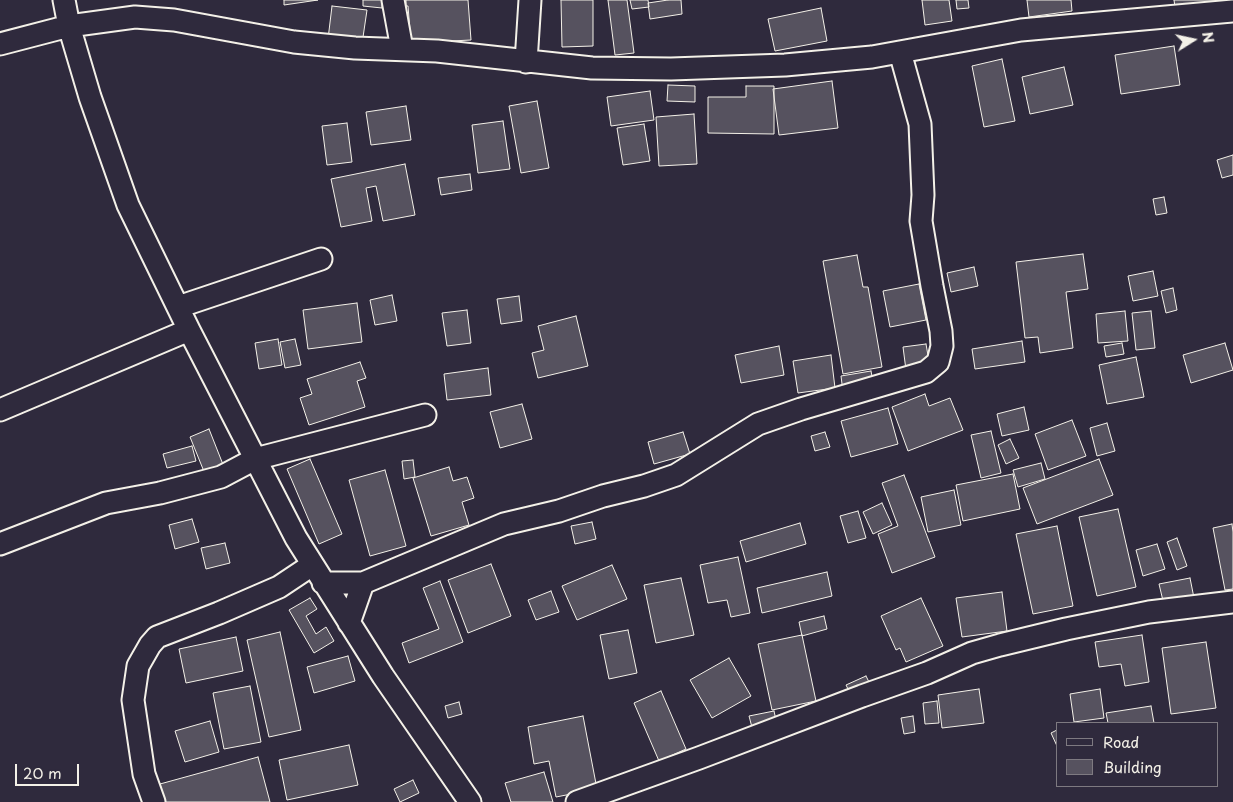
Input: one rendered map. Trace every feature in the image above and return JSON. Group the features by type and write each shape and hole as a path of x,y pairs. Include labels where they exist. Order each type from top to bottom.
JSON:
{"street":[{"path":"64,0 69,26 90,97 128,205 189,330 296,538 312,565 470,802"},
{"path":"393,0 402,49"},
{"path":"526,62 530,0"},
{"path":"0,44 69,26 135,17 174,20 294,42 355,48 437,51 592,68 671,69 784,65 872,57 1020,30 1233,11"},
{"path":"323,583 363,582 504,524 559,511 603,496 644,486 676,474 758,424 801,408 926,372 938,362 942,338 922,221 923,195 920,124 900,52"},
{"path":"178,307 321,259"},
{"path":"0,410 189,330"},
{"path":"0,544 106,504 221,477 256,459 425,415"},
{"path":"154,802 144,774 133,700 138,666 150,645 157,637 219,613 279,586 312,565"},
{"path":"349,623 363,582"},
{"path":"577,802 928,673 972,653 1000,644 1066,628 1149,612 1233,602"}],"building":[{"path":"284,0 318,0 284,5"},
{"path":"363,0 382,0 382,8 363,6"},
{"path":"406,0 468,0 471,40 411,43"},
{"path":"561,0 593,0 593,46 562,47"},
{"path":"608,0 627,0 634,53 615,55"},
{"path":"630,0 648,0 649,7 632,9"},
{"path":"681,0 682,14 650,19 648,3"},
{"path":"922,0 949,0 952,21 925,25"},
{"path":"956,0 968,0 969,8 957,9"},
{"path":"1027,0 1071,0 1072,11 1029,17"},
{"path":"1174,0 1229,0 1175,7"},
{"path":"332,6 367,10 362,44 328,39"},
{"path":"821,8 827,41 775,51 768,19"},
{"path":"1174,46 1180,85 1121,94 1115,55"},
{"path":"1002,59 1015,121 984,127 972,66"},
{"path":"1064,67 1073,105 1030,114 1022,77"},
{"path":"832,81 838,128 779,135 773,89"},
{"path":"668,85 695,86 695,102 667,101"},
{"path":"746,86 774,86 774,134 708,133 708,97 746,97"},
{"path":"650,91 654,120 611,126 607,97"},
{"path":"537,101 549,168 521,173 509,106"},
{"path":"406,106 411,140 371,145 366,112"},
{"path":"694,114 697,164 659,166 656,117"},
{"path":"503,121 510,169 478,173 472,125"},
{"path":"347,123 352,162 327,165 322,126"},
{"path":"644,124 650,161 623,165 617,128"},
{"path":"1233,155 1233,175 1222,178 1217,160"},
{"path":"405,164 415,215 383,221 376,186 366,188 372,221 341,227 331,179"},
{"path":"470,174 472,190 441,195 438,178"},
{"path":"1164,197 1167,213 1156,215 1153,199"},
{"path":"1083,254 1088,289 1066,292 1073,348 1040,353 1038,337 1025,338 1016,262"},
{"path":"857,255 863,287 868,287 882,367 843,374 823,261"},
{"path":"974,267 978,286 951,292 947,273"},
{"path":"1153,271 1158,296 1133,301 1128,276"},
{"path":"919,284 926,320 890,327 883,291"},
{"path":"1173,288 1177,310 1166,313 1161,291"},
{"path":"392,295 397,321 375,325 370,300"},
{"path":"519,296 522,321 501,324 497,299"},
{"path":"357,303 362,342 308,349 303,310"},
{"path":"467,310 471,343 447,346 442,313"},
{"path":"1125,311 1128,341 1098,343 1096,314"},
{"path":"1151,311 1155,348 1136,350 1132,313"},
{"path":"576,316 588,366 538,378 532,353 544,350 538,326"},
{"path":"278,339 282,365 259,369 255,343"},
{"path":"295,339 301,365 285,368 280,342"},
{"path":"1022,341 1025,362 975,369 972,349"},
{"path":"1122,343 1124,354 1106,357 1104,346"},
{"path":"1225,343 1233,370 1191,383 1183,355"},
{"path":"926,344 930,367 906,370 903,347"},
{"path":"779,346 784,375 741,383 735,355"},
{"path":"831,355 835,388 798,393 793,361"},
{"path":"1136,357 1144,397 1107,404 1099,365"},
{"path":"360,362 366,378 357,381 365,407 309,425 300,398 312,394 307,379"},
{"path":"488,368 491,395 447,400 444,374"},
{"path":"871,371 874,387 843,392 841,376"},
{"path":"925,394 929,406 950,398 963,430 908,451 892,407"},
{"path":"522,404 532,439 500,448 490,412"},
{"path":"1024,407 1029,430 1002,436 997,414"},
{"path":"888,408 898,444 851,457 841,421"},
{"path":"1072,420 1086,456 1048,470 1035,434"},
{"path":"1107,423 1115,451 1097,456 1090,428"},
{"path":"209,429 224,467 205,474 190,437"},
{"path":"991,431 1001,473 981,478 971,435"},
{"path":"683,432 690,454 654,464 648,442"},
{"path":"825,432 830,447 815,451 811,436"},
{"path":"1010,439 1019,458 1006,464 998,445"},
{"path":"192,446 196,461 167,468 163,454"},
{"path":"310,459 342,534 319,544 287,469"},
{"path":"1099,459 1113,495 1037,524 1023,488"},
{"path":"413,460 415,477 404,479 402,461"},
{"path":"1041,463 1045,479 1018,487 1013,470"},
{"path":"449,467 453,481 467,477 474,498 462,502 469,525 431,536 413,478"},
{"path":"385,470 406,546 370,556 349,480"},
{"path":"1013,474 1020,509 963,521 956,485"},
{"path":"904,475 935,557 892,573 878,534 898,526 882,483"},
{"path":"954,490 961,525 928,532 921,497"},
{"path":"882,503 892,525 873,534 863,512"},
{"path":"1118,509 1136,587 1097,596 1079,517"},
{"path":"858,511 866,538 848,543 840,516"},
{"path":"192,519 199,542 175,549 169,525"},
{"path":"592,522 596,539 575,544 571,526"},
{"path":"800,523 806,544 746,562 740,541"},
{"path":"1232,524 1233,589 1225,590 1213,528"},
{"path":"1057,526 1073,606 1033,614 1016,534"},
{"path":"1177,538 1187,566 1177,570 1167,542"},
{"path":"225,543 230,563 206,569 201,548"},
{"path":"1157,544 1165,569 1143,576 1136,550"},
{"path":"738,557 750,613 731,617 727,600 708,603 700,565"},
{"path":"491,564 511,616 468,633 448,580"},
{"path":"612,565 627,599 577,620 562,586"},
{"path":"827,572 832,596 762,613 757,588"},
{"path":"681,578 694,635 656,643 644,585"},
{"path":"1190,578 1194,598 1164,605 1159,584"},
{"path":"440,581 463,642 409,663 402,643 439,629 423,588"},
{"path":"551,591 559,612 536,620 528,600"},
{"path":"1002,592 1007,631 962,637 956,598"},
{"path":"310,598 317,609 306,616 316,634 326,627 334,641 314,653 289,610"},
{"path":"921,598 943,646 906,662 900,648 896,650 881,616"},
{"path":"824,616 827,629 802,636 799,622"},
{"path":"628,630 637,673 609,679 600,635"},
{"path":"280,632 301,730 269,737 247,640"},
{"path":"802,635 816,701 772,710 758,644"},
{"path":"1142,635 1149,682 1125,686 1121,664 1099,667 1095,642"},
{"path":"236,637 243,671 186,683 179,649"},
{"path":"1206,642 1216,708 1171,714 1162,648"},
{"path":"348,656 355,681 314,693 307,667"},
{"path":"729,658 751,696 712,718 690,680"},
{"path":"866,676 871,686 851,695 846,685"},
{"path":"250,686 261,742 224,749 213,693"},
{"path":"979,689 984,723 942,728 938,695"},
{"path":"1100,689 1104,718 1074,722 1070,694"},
{"path":"661,691 686,749 659,761 634,703"},
{"path":"937,701 939,723 925,724 923,703"},
{"path":"459,702 462,714 448,718 445,706"},
{"path":"1151,706 1154,722 1108,722 1106,713"},
{"path":"774,711 778,729 754,735 749,716"},
{"path":"583,716 597,789 556,797 549,761 534,764 528,727"},
{"path":"913,716 915,732 904,734 901,718"},
{"path":"210,721 219,752 185,762 175,731"},
{"path":"1056,730 1056,744 1051,733"},
{"path":"349,745 358,785 287,800 279,760"},
{"path":"258,757 270,802 165,802 160,784"},
{"path":"544,772 553,802 511,802 505,783"},
{"path":"413,780 419,793 400,802 394,789"}]}
